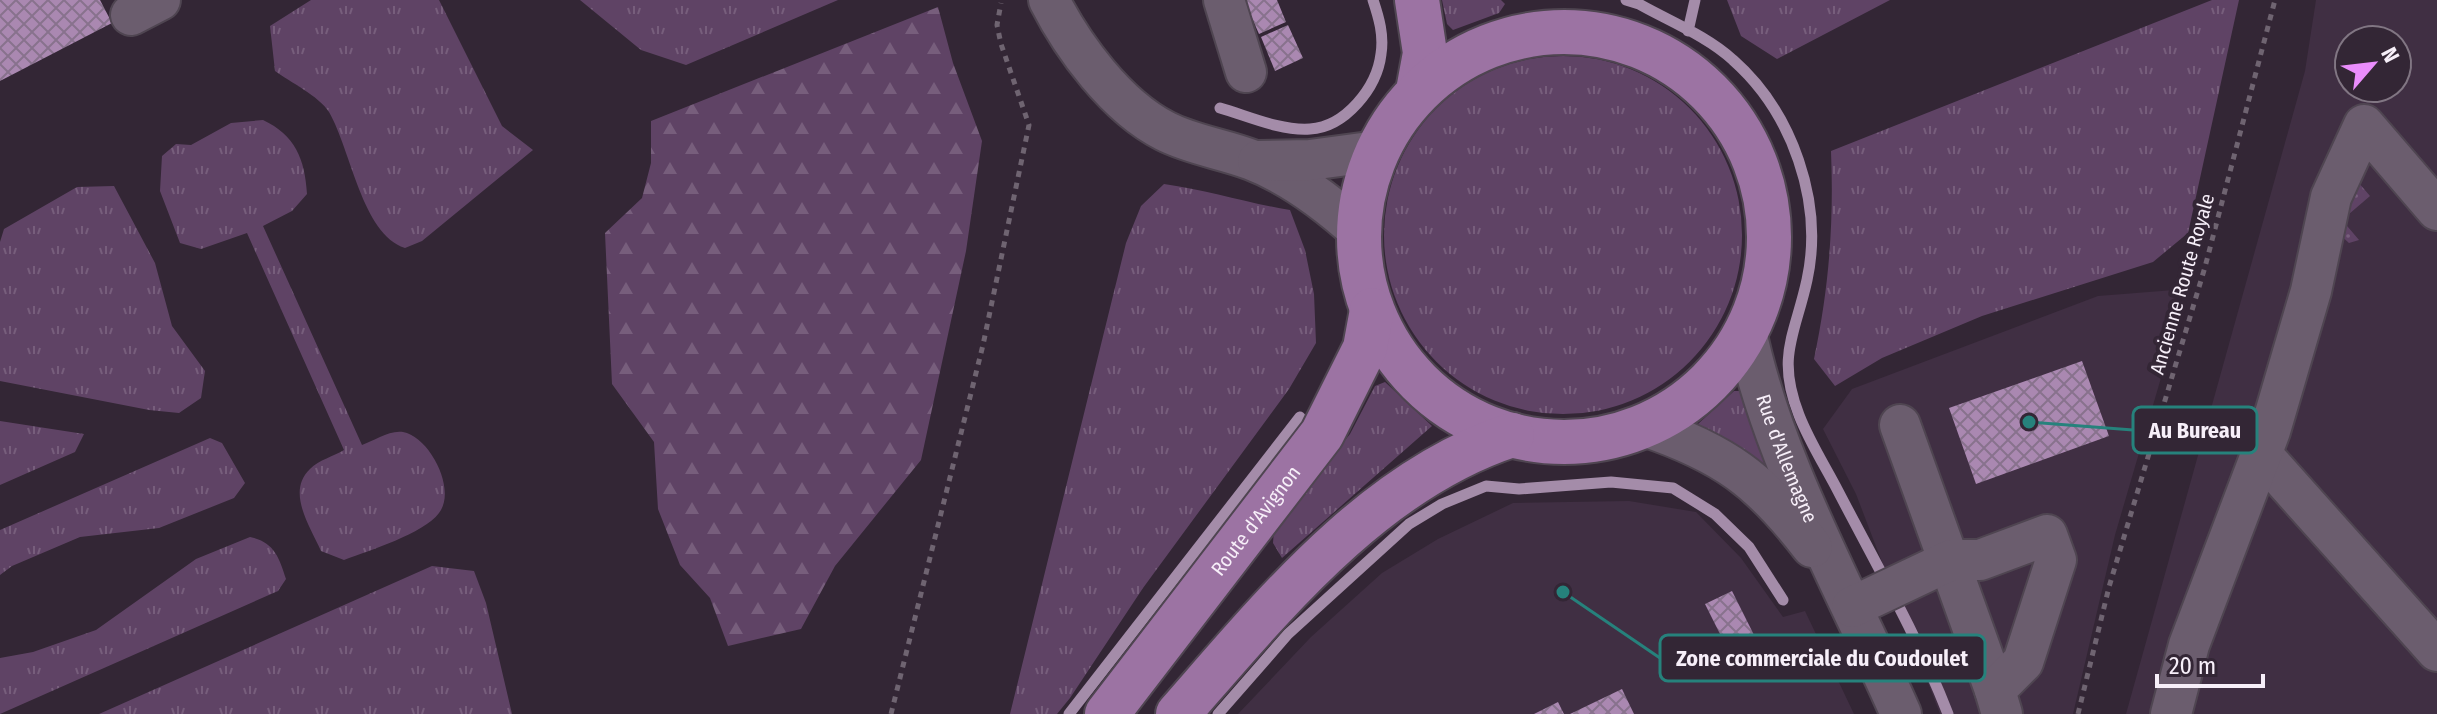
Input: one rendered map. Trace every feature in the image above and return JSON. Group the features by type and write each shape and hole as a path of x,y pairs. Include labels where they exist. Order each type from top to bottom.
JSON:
{"main road":[{"path":"1417,0 1425,53 1418,91"},
{"path":"1540,0 1580,31"},
{"path":"1580,31 1629,41 1674,63 1713,96 1743,137 1762,183 1769,233 1764,284 1746,331 1727,361 1704,388 1644,426 1612,437 1579,442 1512,435 1467,418 1427,390 1395,353 1372,310 1362,271 1359,231 1364,190 1377,151 1395,119 1418,91 1452,63 1492,43 1535,32 1580,31"},
{"name":"Route d'Avignon","path":"1107,714 1322,434 1346,394 1365,348 1372,310"},
{"path":"1178,714 1246,637 1347,535 1396,495 1439,467 1482,445 1512,435"}],"street":[{"path":"1049,0 1084,59 1117,93 1164,131 1254,161 1308,190 1359,231"},
{"path":"1224,0 1246,72"},
{"path":"2171,714 2189,645 2262,455 2311,291 2331,197 2364,125 2434,198"},
{"path":"1254,161 1310,160 1377,151"},
{"name":"Rue d'Allemagne","path":"1746,331 1765,406 1901,714"},
{"path":"1900,425 1951,560 1998,702"},
{"name":"Rue d'Allemagne","path":"1644,426 1718,455 1755,482 1791,519 1846,594"},
{"path":"2262,455 2437,651"},
{"path":"1846,594 1951,560 1980,560 2047,535 2056,560 2023,662 1998,702"}],"path":[{"name":"Ancienne Route Royale","path":"2078,714 2109,587 2205,267 2275,0"},
{"path":"891,714 983,345 1029,125 999,34 1001,3"}],"shaded area":[{"path":"2316,0 2437,0 2437,714 2126,714 2305,71"},
{"path":"2187,289 2115,535 2073,714 1940,714 1856,494 1823,429 1852,389 2098,296"},
{"path":"1629,501 1696,512 1741,558 1783,617 1805,611 1854,714 1238,714 1311,637 1382,573 1438,539 1513,503"}],"green space":[{"path":"311,0 439,0 502,126 533,150 422,241 405,248 390,240 368,209 329,112 311,95 275,71 270,26"},
{"path":"580,0 838,0 686,65 641,50"},
{"path":"1442,0 1501,0 1505,4 1499,13 1453,30 1447,24"},
{"path":"1727,0 1890,0 1777,59 1741,36"},
{"path":"2212,0 2239,0 2188,233 2153,262 1982,316 1882,358 1835,386 1814,359 1829,255 1831,151"},
{"path":"938,7 953,63 982,141 966,251 921,460 835,566 801,629 728,646 710,598 680,565 658,509 654,442 612,384 605,233 642,198 651,163 651,121"},
{"path":"1563,56 1598,59 1632,69 1663,86 1690,108 1712,135 1729,166 1739,200 1742,235 1739,270 1729,304 1712,335 1690,362 1663,384 1632,401 1598,411 1563,414 1528,411 1494,401 1463,384 1436,362 1414,335 1397,304 1387,270 1384,235 1387,200 1397,166 1414,135 1436,108 1463,86 1494,69 1528,59"},
{"path":"263,120 283,133 296,150 304,170 307,194 292,211 263,226 362,445 392,433 403,432 413,436 431,454 443,479 444,503 431,521 395,541 344,560 321,551 302,509 300,488 310,469 344,450 247,233 201,249 180,243 160,191 162,156 176,144 191,145 231,123"},
{"path":"2352,175 2370,196 2342,220 2359,240 2349,243 2337,232"},
{"path":"1164,184 1290,210 1305,250 1314,294 1316,343 1289,389 1143,588 1057,714 1010,714 1126,243 1141,206"},
{"path":"114,186 155,263 172,326 205,371 201,398 179,413 0,381 0,242 4,229 77,187"},
{"path":"1385,382 1432,426 1282,558 1273,543 1274,530 1350,434 1375,386"},
{"path":"1734,391 1742,391 1779,465 1767,475 1700,431 1698,424"},
{"path":"0,421 84,434 75,452 0,485"},
{"path":"210,438 222,443 245,483 234,498 159,528 80,537 12,566 0,575 0,530"},
{"path":"250,537 265,543 278,557 286,579 278,591 0,714 0,658 33,652 96,630 196,559"},
{"path":"432,566 474,571 486,603 512,714 99,714"}],"building":[{"path":"0,0 100,0 112,23 0,81"},
{"path":"1244,0 1277,0 1286,22 1259,34"},
{"path":"1288,25 1303,58 1275,71 1261,37"},
{"path":"2082,361 2109,436 1976,484 1949,408"},
{"path":"1732,591 1755,637 1728,650 1705,604"},
{"path":"1622,689 1634,714 1570,714"},
{"path":"1558,702 1564,714 1534,714"}],"waterway":[{"path":"1220,108 1299,129 1323,127 1347,113 1366,92 1378,67 1381,33 1373,0"},
{"path":"1626,0 1688,29 1723,51 1754,81 1787,132 1807,190 1811,220 1807,280 1788,361 1792,395 1807,434 1882,573 1948,714"},
{"path":"1688,31 1695,0"},
{"path":"1069,714 1300,417"},
{"path":"1218,714 1288,634 1409,524 1442,504 1486,486 1519,489 1611,482 1673,488 1715,514 1749,547 1783,600"}],"place":[{"name":"Au Bureau","path":"2029,422"},
{"name":"Zone commerciale du Coudoulet","path":"1563,592"}]}
